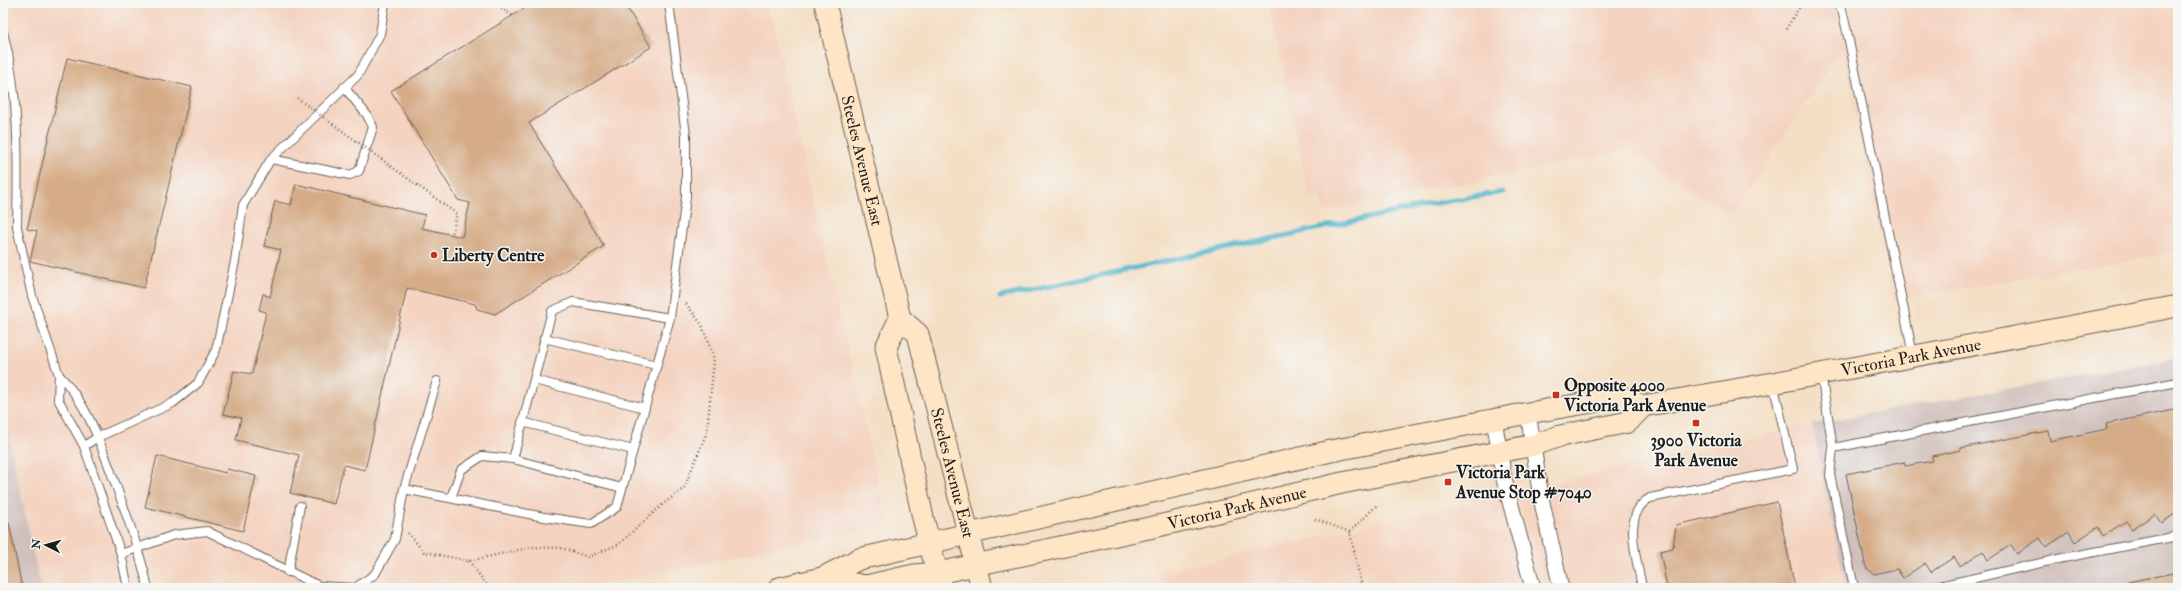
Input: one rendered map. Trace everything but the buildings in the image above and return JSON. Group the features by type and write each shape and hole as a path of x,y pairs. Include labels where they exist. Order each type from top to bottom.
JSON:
{"main road":[{"name":"Steeles Avenue East","path":"825,3 900,318 918,334 982,588"},
{"name":"Victoria Park Avenue","path":"779,588 822,578 859,559 969,532 1142,496 1331,451 1528,413 1622,397 1644,406 2178,306"},
{"path":"900,318 886,347 939,581"},
{"name":"Victoria Park Avenue","path":"822,578 866,586 914,575 939,581 976,566 1342,483 1534,445 1560,436 1628,422 1644,406"}],"street":[{"path":"1528,413 1541,498 1561,588"},
{"path":"1494,420 1504,479 1533,588"}],"lane":[{"path":"84,446 98,437 173,403 198,383 216,350 235,261 243,205 271,159 358,75 380,34 385,3"},
{"path":"404,489 544,517 591,524 617,508 670,318 686,197 686,142 669,3"},
{"path":"1836,3 1842,10 1848,36 1913,355"},
{"path":"3,32 9,56 17,104 17,227 32,296 59,375 58,399 84,446 121,554 128,588"},
{"path":"271,159 350,175 359,171 373,127 367,115 344,87"},
{"path":"513,459 552,311 573,302 670,318"},
{"path":"544,338 656,365"},
{"path":"1820,373 1833,448 1830,475 1854,587 1856,588"},
{"path":"59,375 73,389 98,437 138,547 148,588"},
{"path":"534,380 645,408"},
{"path":"121,554 174,535 207,531 319,586 355,588 375,574 396,539 404,489 437,381"},
{"path":"1833,448 2178,382"},
{"path":"1642,588 1633,530 1637,510 1644,501 1650,498 1793,469 1773,383"},
{"path":"522,422 633,450"},
{"path":"451,498 461,470 482,456 513,459 622,488"},
{"path":"288,572 300,506"},
{"path":"1931,588 2063,558 2178,536"}],"path":[{"path":"495,3 514,17"},
{"path":"1786,29 1802,3"},
{"path":"297,98 457,214 452,235"},
{"path":"1350,532 1377,505"},
{"path":"1315,519 1350,532"},
{"path":"1350,532 1362,588"},
{"path":"469,561 489,588"}],"shaded area":[{"name":"Liberty Centre","path":"3,3 768,3 888,525 586,588 41,588 3,410"},
{"path":"1269,3 2178,3 2178,252 1894,300 1841,49 1731,216 1629,150 1324,211 1321,197 1309,199"},
{"path":"2178,358 2178,588 1846,588 1812,424"},
{"path":"3,410 41,588 3,588"},
{"path":"1812,424 1846,588 1096,588"}],"waterway":[{"path":"1000,297 1437,203 1503,192"}],"place":[{"name":"Liberty Centre","path":"434,255"},
{"name":"Opposite 4000 Victoria Park Avenue","path":"1556,395"},
{"name":"3900 Victoria Park Avenue","path":"1696,423"},
{"name":"Victoria Park Avenue Stop #7040","path":"1448,482"}]}
